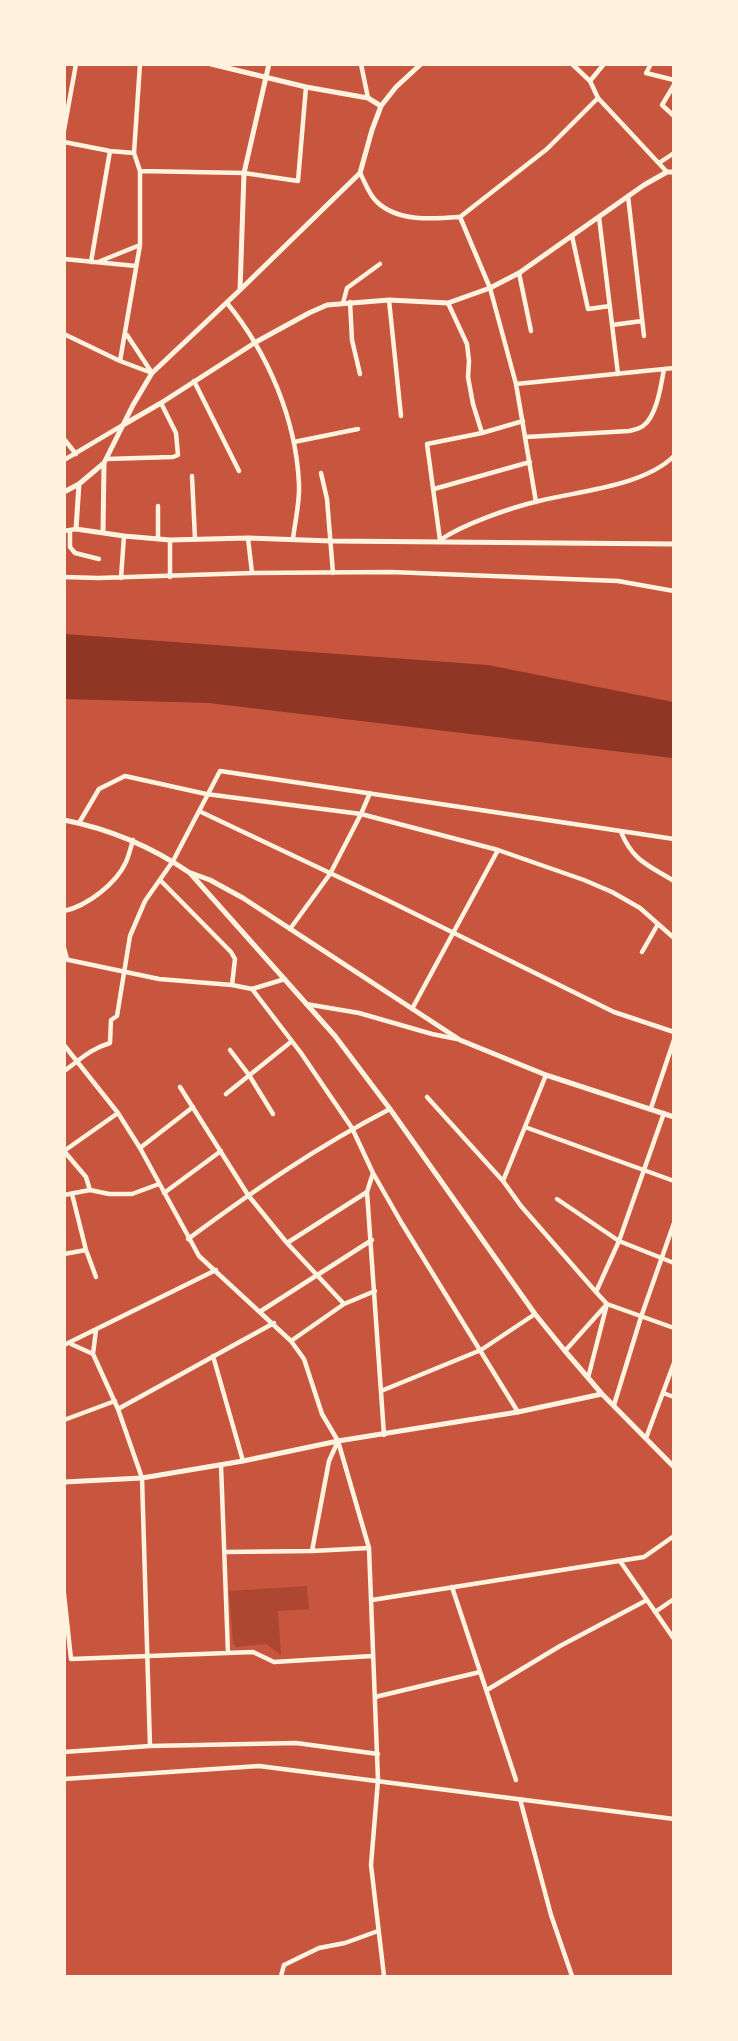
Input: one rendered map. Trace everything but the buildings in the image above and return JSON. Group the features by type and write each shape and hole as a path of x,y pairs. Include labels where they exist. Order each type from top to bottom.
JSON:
{"street":[{"path":"64,130 76,64"},
{"path":"120,361 140,245 140,171 134,153 140,64"},
{"path":"211,64 306,87 368,98 381,106"},
{"path":"240,290 244,173 269,64"},
{"path":"361,64 368,98"},
{"path":"64,492 79,484 105,461 152,373 360,173 381,106 396,87 421,64"},
{"path":"64,460 161,403 256,342 309,313 327,305 346,303 389,300 448,303 490,288 519,273 628,196 670,172 598,98 590,81 572,64"},
{"path":"590,81 604,64"},
{"path":"651,64 646,73 674,80"},
{"path":"674,85 662,105 674,116"},
{"path":"140,171 244,173 298,181 306,87"},
{"path":"360,173 375,200 385,208 420,218 460,217 547,149 598,98"},
{"path":"64,142 134,153"},
{"path":"94,262 110,151"},
{"path":"659,163 674,153"},
{"path":"628,196 644,336"},
{"path":"460,217 490,288 516,384 536,502"},
{"path":"599,217 618,374"},
{"path":"572,236 588,309 610,306"},
{"path":"94,262 140,245"},
{"path":"64,260 136,266"},
{"path":"360,374 352,340 346,288 380,264"},
{"path":"519,273 531,331"},
{"path":"389,300 401,416"},
{"path":"227,303 256,342 282,400 294,442 299,486 293,539"},
{"path":"448,303 467,344 468,377 482,433"},
{"path":"612,325 642,321"},
{"path":"65,335 120,361 152,373"},
{"path":"126,335 152,373"},
{"path":"516,384 674,368"},
{"path":"526,437 629,431 640,428 646,424 658,400 664,369"},
{"path":"194,381 239,471"},
{"path":"105,461 178,455 176,433 161,403"},
{"path":"440,540 427,444 482,433 523,421"},
{"path":"294,442 358,429"},
{"path":"64,439 76,454"},
{"path":"440,540 456,530 536,502 649,473 674,456"},
{"path":"103,533 105,461"},
{"path":"434,489 530,462"},
{"path":"321,473 327,498 333,573"},
{"path":"192,476 195,539"},
{"path":"79,484 70,530 70,546 75,553 99,560"},
{"path":"158,506 158,539"},
{"path":"70,530 170,540 248,538 331,541 440,540 674,544"},
{"path":"121,578 124,536"},
{"path":"248,538 252,573"},
{"path":"170,540 170,577"},
{"path":"64,577 121,578 252,573 391,572 618,581 674,591"},
{"path":"64,1071 78,1062 83,1055 110,1042 111,1020 117,1016 130,936 145,901 173,861 220,771 674,839"},
{"path":"79,823 99,789 125,776 206,794 361,814 498,850 584,880 640,908 674,938"},
{"path":"290,928 330,874 370,793"},
{"path":"199,811 614,1012 674,1032"},
{"path":"64,820 133,840 173,861 190,873 336,1036 535,1314 565,1351 602,1394 674,1467"},
{"path":"621,832 628,849 639,859 674,881"},
{"path":"64,911 85,905 106,887 125,864 133,840"},
{"path":"412,1009 498,850"},
{"path":"190,873 210,880 243,898 460,1040"},
{"path":"160,880 231,952 235,959 232,985"},
{"path":"642,952 658,924"},
{"path":"64,948 66,959 159,979 232,985 252,989 285,979"},
{"path":"252,989 292,1041 352,1128 373,1173 401,1222 518,1412"},
{"path":"306,1004 359,1013 460,1040 546,1075 674,1117"},
{"path":"651,1108 674,1040"},
{"path":"226,1094 292,1041"},
{"path":"64,1045 118,1113 140,1148 199,1256 274,1323 304,1359 322,1414 338,1441 369,1548 378,1754 371,1865 384,1977"},
{"path":"230,1050 249,1075 273,1114"},
{"path":"503,1181 546,1075"},
{"path":"180,1086 248,1195 287,1243 344,1304"},
{"path":"427,1097 503,1181 521,1206 607,1304 674,1328"},
{"path":"140,1148 193,1107"},
{"path":"189,1239 287,1168 352,1128 390,1109"},
{"path":"90,1190 86,1177 64,1151 118,1113"},
{"path":"596,1292 619,1241 664,1113"},
{"path":"525,1127 674,1181"},
{"path":"164,1193 221,1150"},
{"path":"373,1173 367,1192 384,1435"},
{"path":"64,1195 90,1190 109,1194 132,1194 159,1184"},
{"path":"287,1243 367,1192"},
{"path":"72,1194 86,1250 96,1277"},
{"path":"557,1198 619,1241 674,1263"},
{"path":"614,1405 641,1317 674,1223"},
{"path":"261,1311 372,1240"},
{"path":"64,1254 86,1250"},
{"path":"64,1346 216,1270"},
{"path":"291,1341 344,1304 375,1292"},
{"path":"565,1351 607,1304"},
{"path":"588,1378 607,1304"},
{"path":"381,1391 481,1350 535,1314"},
{"path":"118,1409 274,1323"},
{"path":"96,1330 93,1353 115,1401 142,1478 150,1746"},
{"path":"71,1344 93,1353"},
{"path":"213,1356 243,1461"},
{"path":"646,1437 674,1363"},
{"path":"663,1393 674,1397"},
{"path":"64,1482 142,1478 243,1461 338,1441 518,1412 602,1394"},
{"path":"64,1420 115,1401"},
{"path":"312,1551 329,1461 338,1441"},
{"path":"221,1465 228,1653"},
{"path":"372,1600 644,1557 674,1536"},
{"path":"225,1552 369,1548"},
{"path":"620,1561 674,1639"},
{"path":"452,1587 516,1780"},
{"path":"64,1594 71,1659 253,1652 274,1662 372,1656"},
{"path":"655,1612 674,1599"},
{"path":"487,1690 560,1646 647,1600"},
{"path":"375,1697 480,1672"},
{"path":"64,1752 150,1746 296,1743 378,1754"},
{"path":"64,1779 259,1766 674,1818"},
{"path":"520,1799 551,1915 572,1977"},
{"path":"281,1977 284,1965 296,1957 378,1931"}],"shaded area":[{"path":"65,634 488,665 673,702 673,758 209,703 65,699"},
{"path":"307,1586 309,1609 278,1611 281,1655 266,1644 236,1647 233,1643 229,1591"}]}
